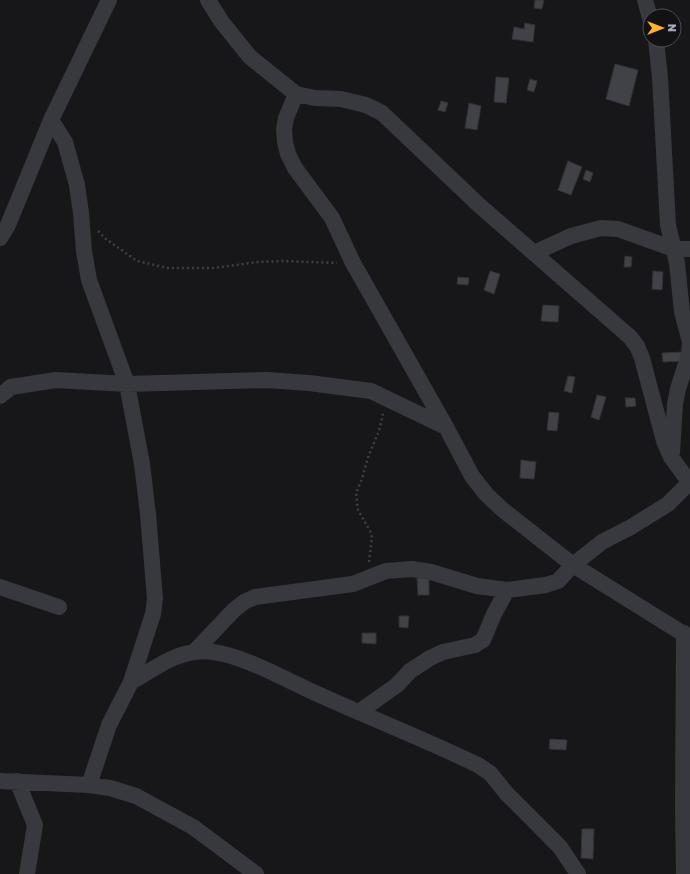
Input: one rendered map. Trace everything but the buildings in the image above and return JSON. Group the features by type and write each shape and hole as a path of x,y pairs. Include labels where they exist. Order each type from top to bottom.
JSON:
{"street":[{"path":"0,238 8,225 51,120 109,0"},
{"path":"194,652 244,602 255,597 353,584 386,570 412,569 431,572 477,586 507,590 546,585 558,581 573,566 602,542 631,527 668,504 690,482 671,457 660,429 648,376 637,346 630,337 480,206 382,113 366,105 341,99 315,98 296,94 250,57 221,21 208,0"},
{"path":"657,48 660,78 668,225 677,263 682,312 690,342 690,348 676,397 671,457"},
{"path":"296,94 286,118 284,129 288,154 295,168 332,218 353,263 446,427 472,476 486,494 503,510 573,566 687,635 683,730 684,874"},
{"path":"51,120 65,142 77,185 82,213 84,250 90,280 127,384 142,464 155,599 153,614 131,682 109,725 89,785"},
{"path":"534,253 571,236 601,228 618,229 674,249 690,249"},
{"path":"0,396 11,387 56,380 127,384 267,380 309,383 371,391 446,427"},
{"path":"0,587 59,608"},
{"path":"359,712 397,685 410,671 430,658 443,652 475,646 483,640 494,614 507,590"},
{"path":"131,682 175,656 209,651 247,662 275,673 313,692 478,765 490,773 507,794 560,848 578,874"},
{"path":"0,781 89,785 110,788 136,796 192,827 256,874"},
{"path":"17,781 35,825 27,874"}],"path":[{"path":"82,213 106,239 137,261 168,268 214,268 258,262 284,261 353,263"},
{"path":"367,578 372,537 358,510 356,493 378,431 387,400"}]}
